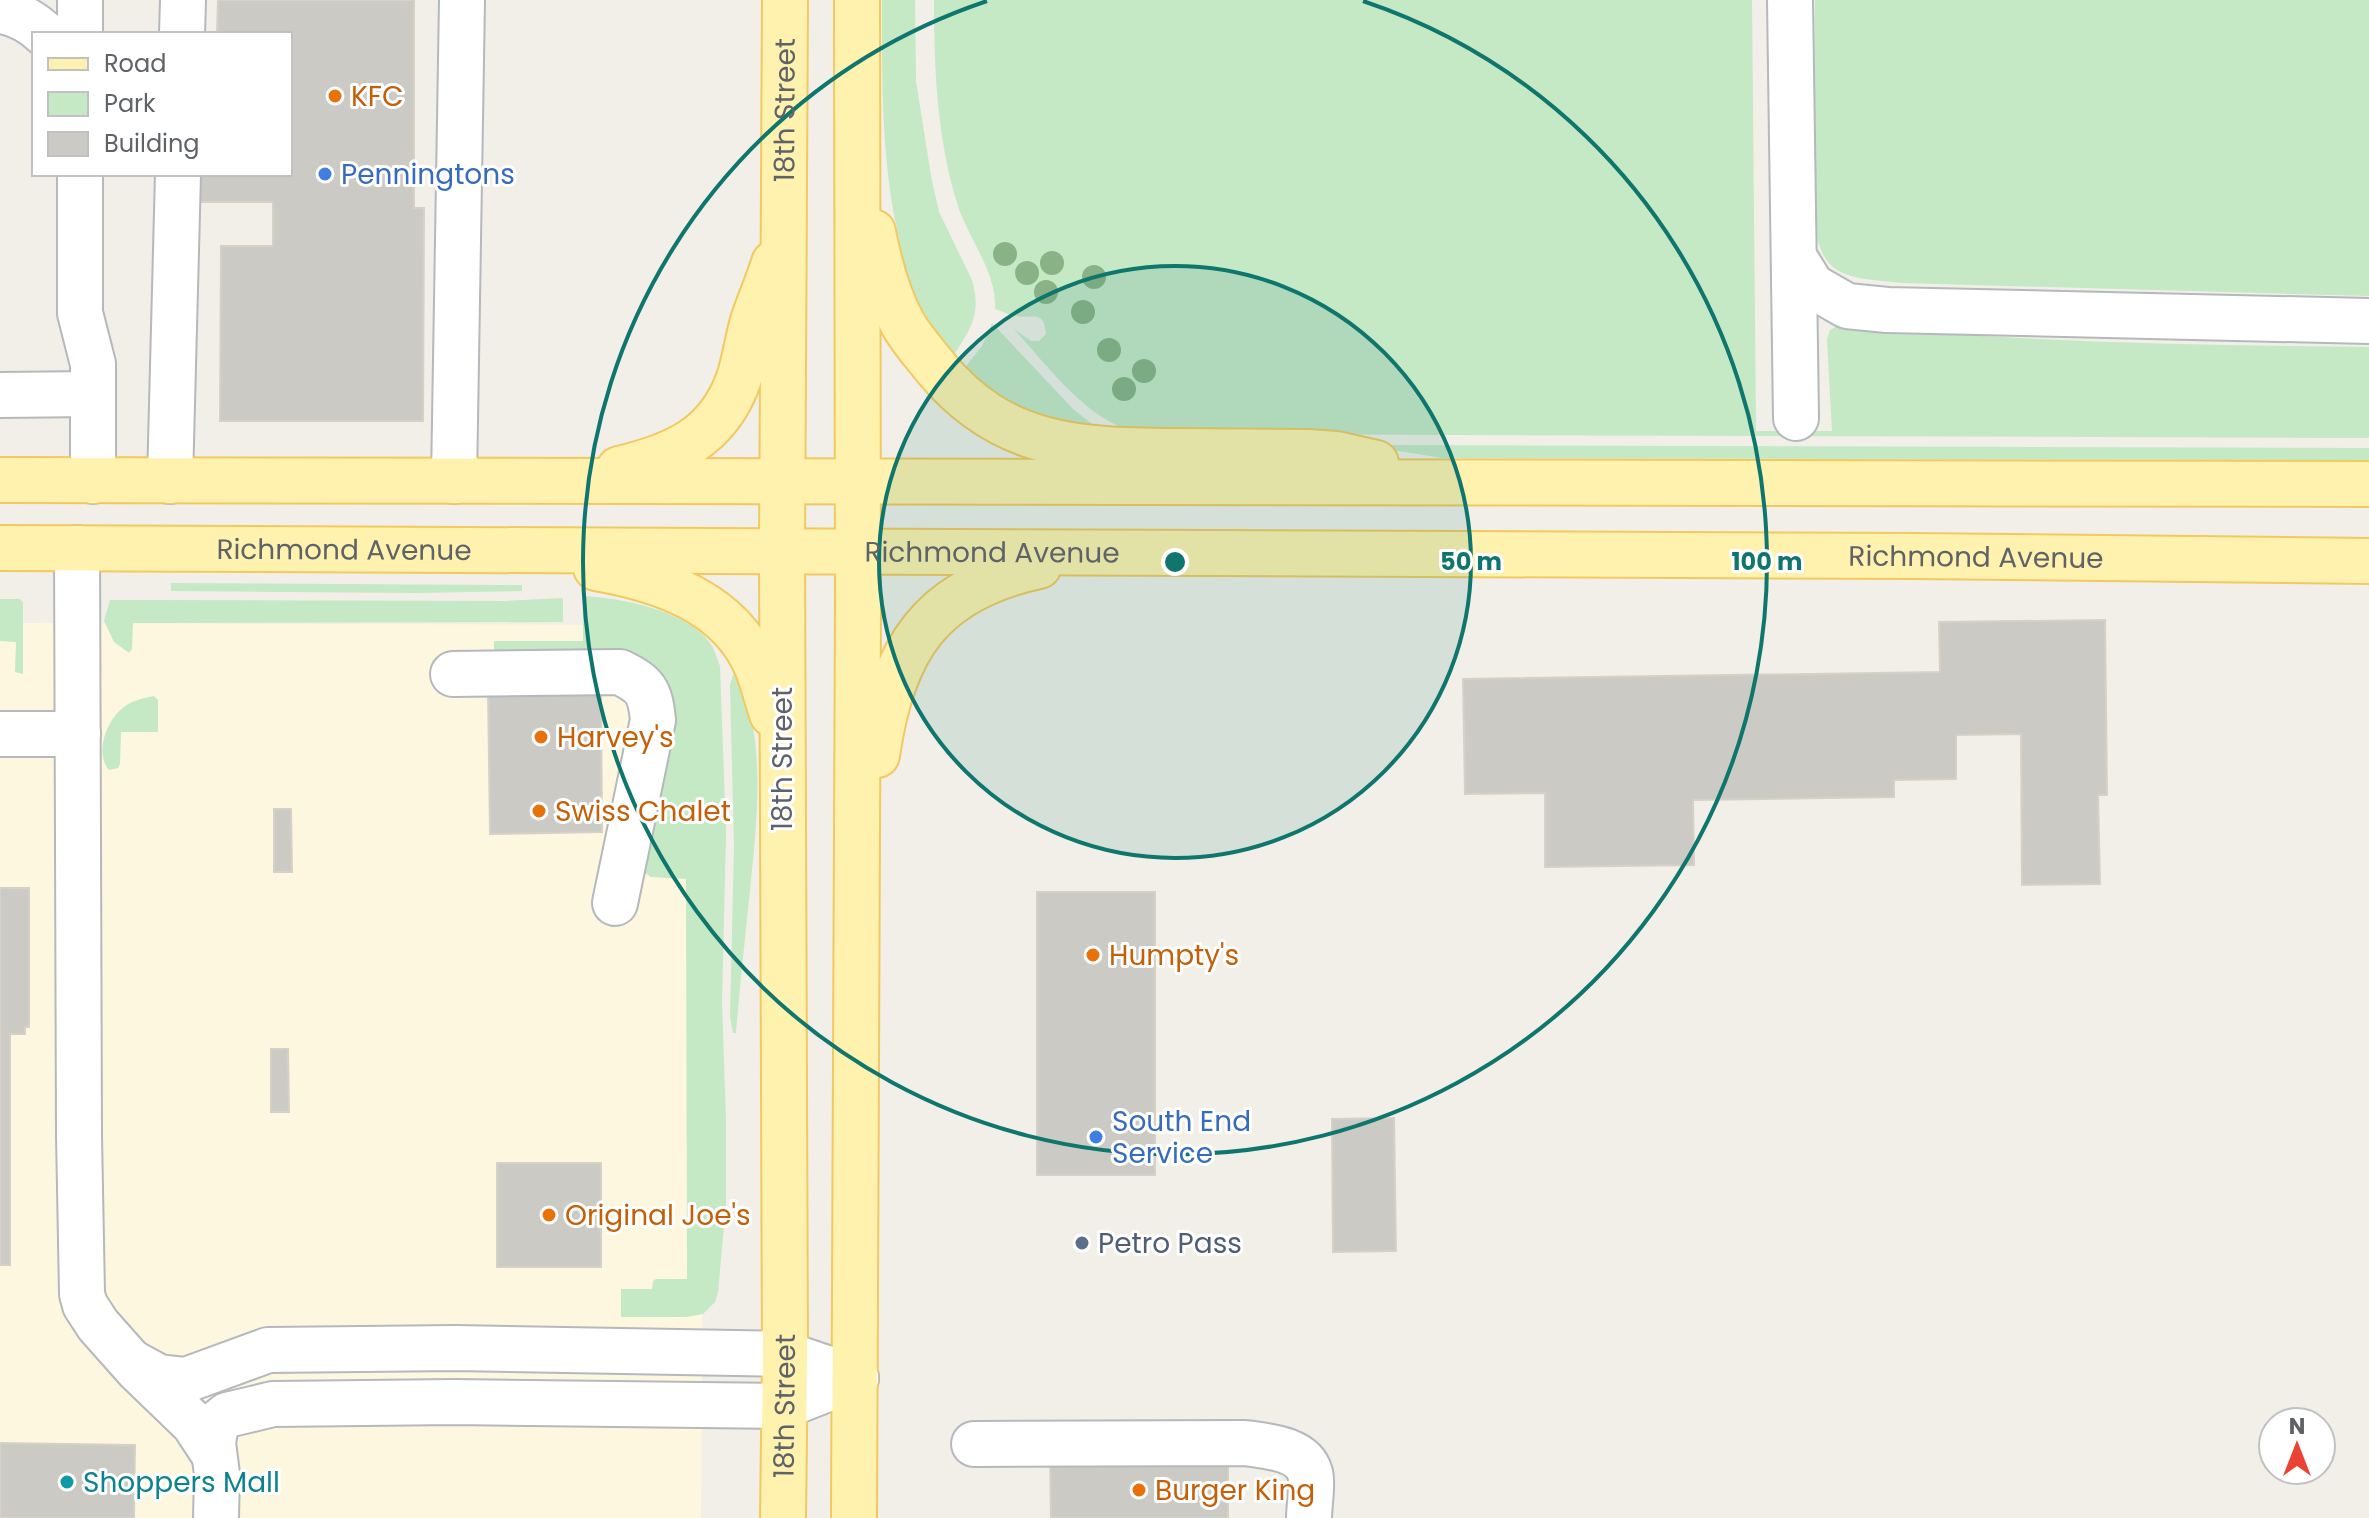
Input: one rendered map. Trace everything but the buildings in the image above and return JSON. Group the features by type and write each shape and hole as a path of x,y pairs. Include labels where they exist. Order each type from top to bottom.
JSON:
{"main road":[{"name":"18th Street","path":"783,1518 785,0"},
{"path":"854,1518 857,0"},
{"path":"857,148 874,239 893,303 904,327 946,380 997,422 1034,437 1070,446 1112,450 1336,454 1411,473 1485,483"},
{"path":"548,481 609,472 669,455 689,445 715,420 733,394 738,380 753,319 773,267 784,206"},
{"path":"0,480 2369,484"},
{"name":"Richmond Avenue","path":"0,548 1915,556 2369,561"},
{"path":"455,549 546,558 618,572 673,588 711,609 741,639 757,666 776,728 782,770"},
{"path":"857,896 880,730 888,697 923,628 940,609 966,591 996,578 1049,564 1149,554"}],"lane":[{"path":"80,0 80,32"},
{"path":"182,32 183,0"},
{"path":"454,481 462,0"},
{"path":"1790,0 1796,418"},
{"path":"0,11 35,25 43,32"},
{"path":"80,176 80,313 93,364 93,481"},
{"path":"170,481 178,176"},
{"path":"1794,257 1812,286 1847,306 1887,310 2369,321"},
{"path":"0,395 93,394"},
{"path":"77,548 82,1294 90,1315 129,1361 202,1434 213,1453"},
{"path":"453,674 620,672 639,682 651,699 653,720 615,903"},
{"path":"0,734 78,734"},
{"path":"129,1361 159,1377 174,1379 195,1378 268,1350 455,1348 785,1354 856,1378"},
{"path":"181,1413 195,1389 218,1368"},
{"path":"216,1518 217,1474 213,1435 216,1424 238,1412 287,1402 784,1406 856,1378"},
{"path":"181,1413 238,1412"},
{"path":"974,1444 1245,1443 1278,1448 1298,1456 1310,1474 1309,1518"}],"shaded area":[{"name":"Shoppers Mall","path":"0,623 653,625 707,678 701,1518 0,1518"}],"green space":[{"path":"882,0 915,0 916,81 931,176 939,212 975,292 972,321 952,358 917,300 908,276 892,205 885,147"},
{"path":"934,0 1752,0 1756,431 1832,431 1827,339 1830,330 1839,325 1850,325 2045,339 2369,347 2369,438 1192,434 1149,433 1124,428 1079,399 1014,329 1031,341 1039,341 1046,334 1040,318 1022,317 995,309 992,282 958,206 945,156 936,78"},
{"path":"1815,0 2369,0 2369,296 1903,283 1864,279 1837,270 1821,250 1813,210"},
{"path":"992,323 1073,409 1108,433 1028,418 963,370 982,346"},
{"path":"1380,445 2369,448 2369,460 1442,458 1380,448"},
{"path":"171,583 522,585 522,591 171,591"},
{"path":"583,596 634,603 685,622 710,643 720,666 726,834 722,1003 726,1204 715,1302 703,1314 687,1317 621,1317 621,1289 652,1289 656,1279 687,1279 686,879 651,877 641,870 664,707 494,659 494,641 583,641"},
{"path":"563,598 563,622 133,623 132,649 129,653 114,642 104,621 110,600 505,601"},
{"path":"0,599 20,599 23,602 23,674 15,672 16,642 0,641"},
{"path":"735,668 752,719 757,800 736,1033 733,1033 730,1017 734,846 730,685"},
{"path":"154,696 158,700 158,732 121,732 120,764 118,768 109,770 103,746 112,720 127,705"}],"place":[{"name":"KFC","path":"335,96"},
{"name":"Penningtons","path":"325,174"},
{"name":"Harvey's","path":"541,737"},
{"name":"Swiss Chalet","path":"539,811"},
{"name":"Humpty's","path":"1093,955"},
{"name":"South End Service","path":"1096,1137"},
{"name":"Original Joe's","path":"549,1215"},
{"name":"Petro Pass","path":"1082,1243"},
{"name":"Shoppers Mall","path":"67,1482"},
{"name":"Burger King","path":"1139,1490"}]}
